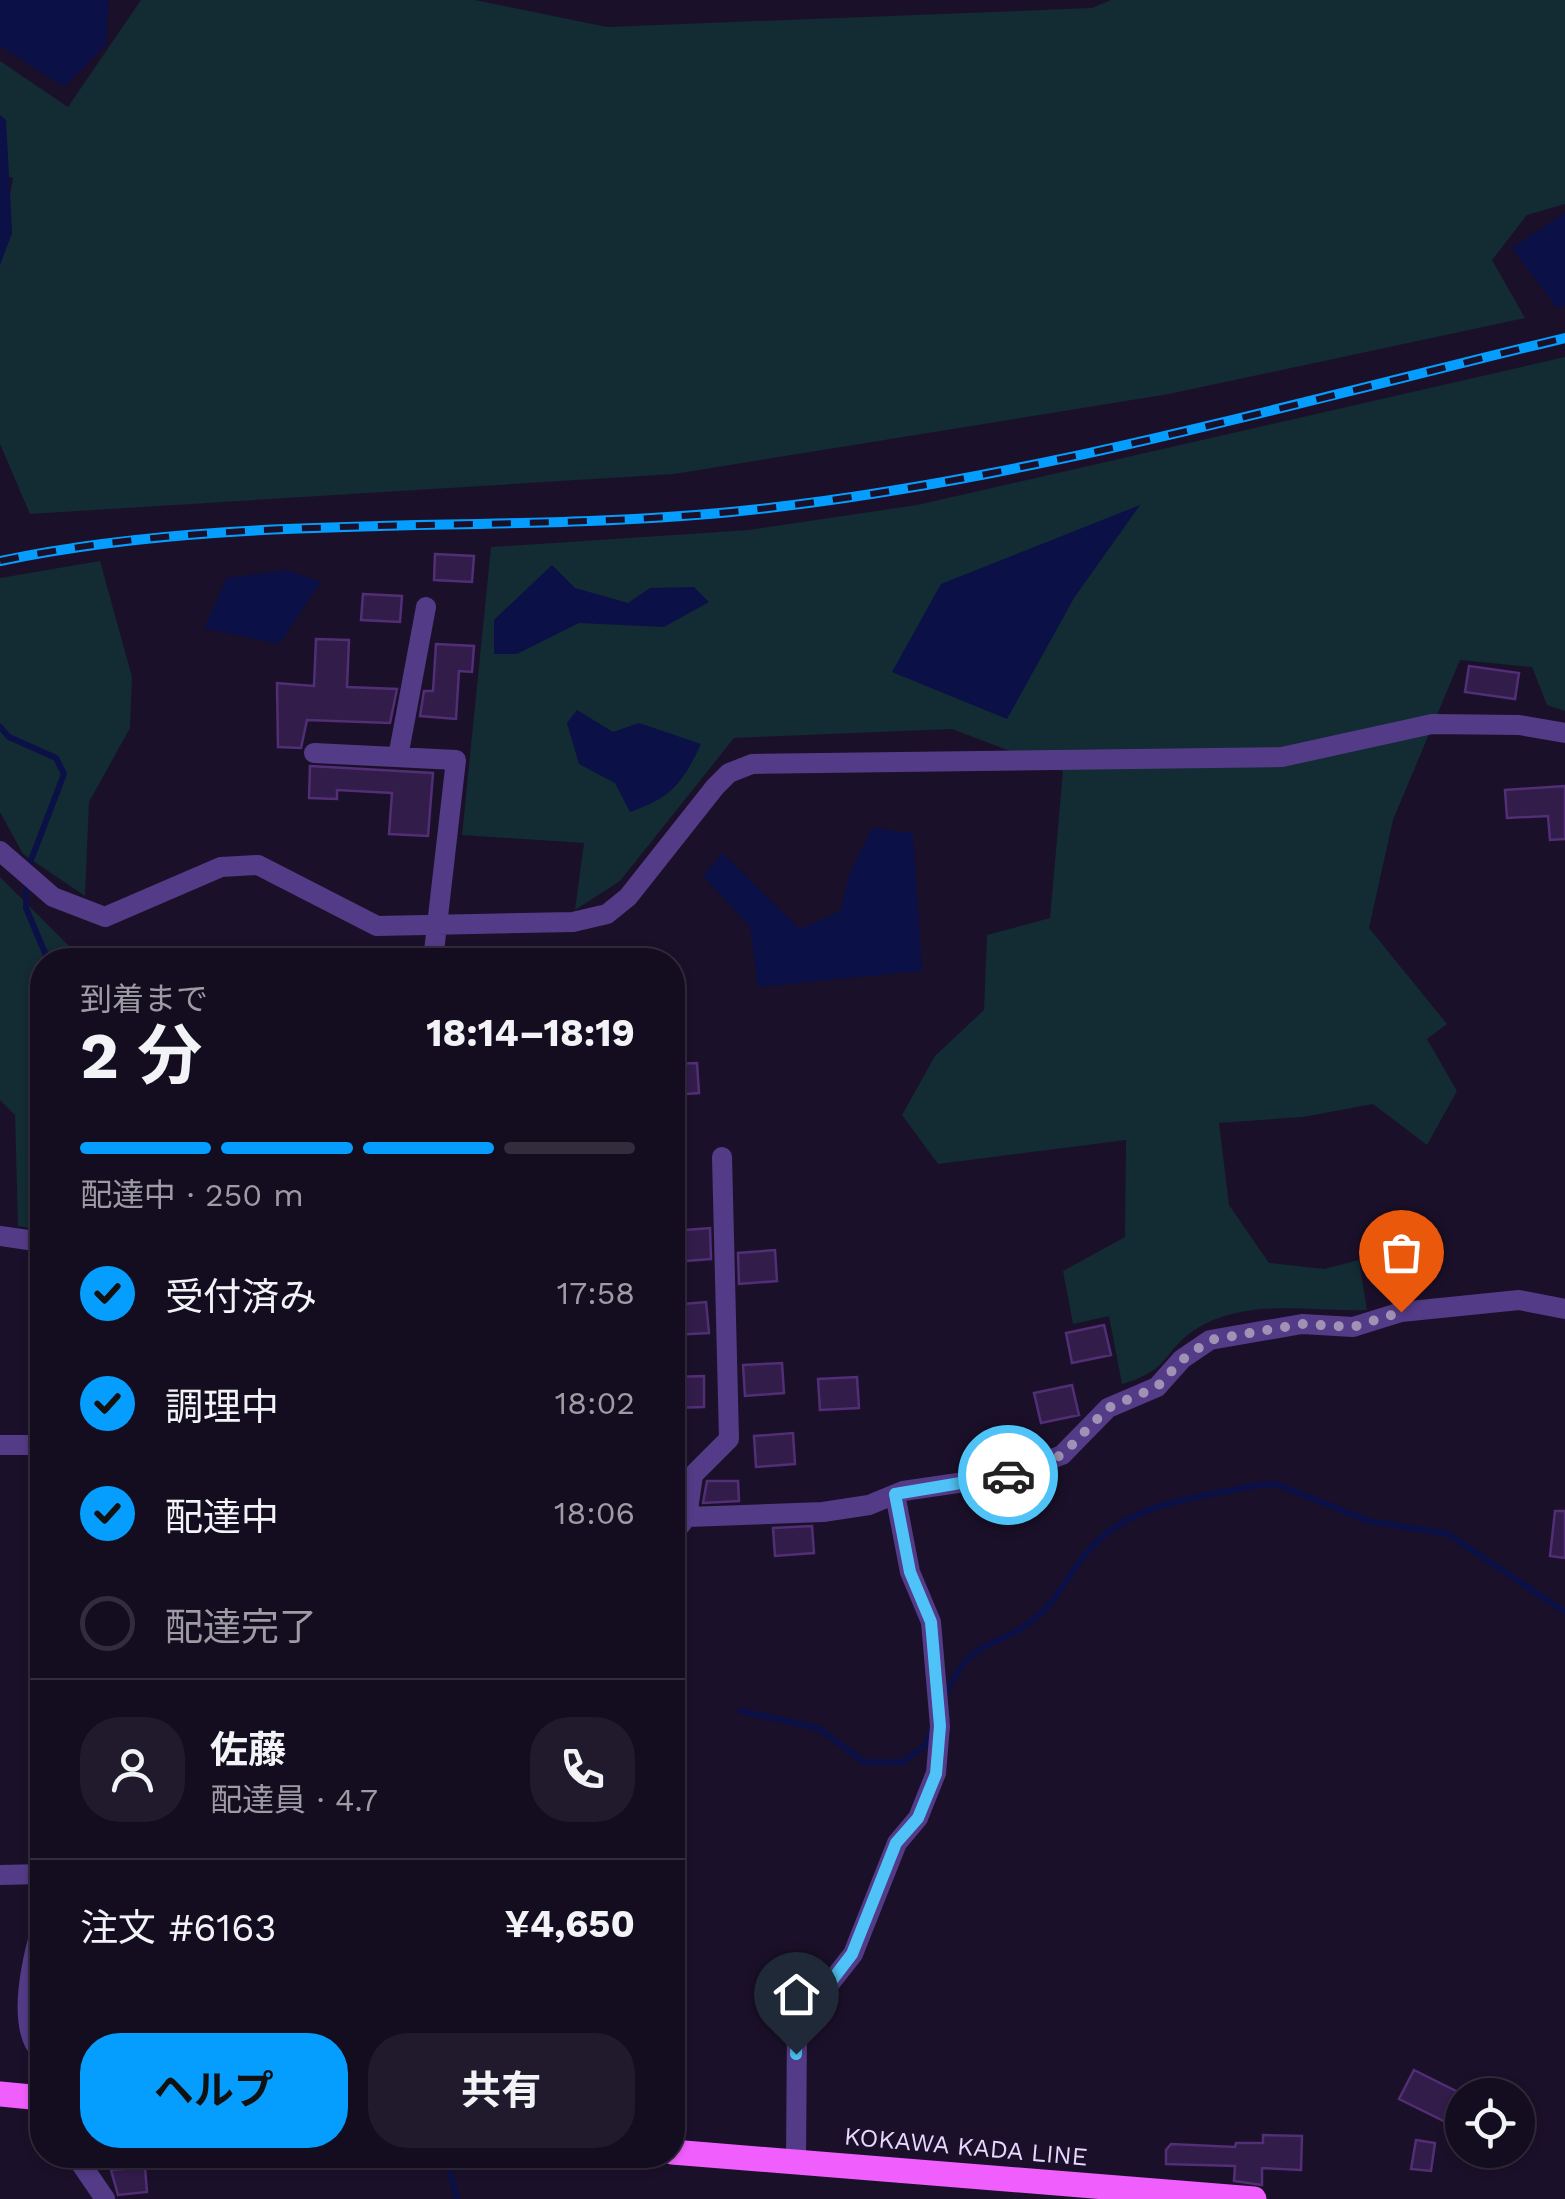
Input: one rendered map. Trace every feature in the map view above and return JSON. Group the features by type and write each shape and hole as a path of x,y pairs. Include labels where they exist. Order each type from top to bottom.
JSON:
{"main road":[{"path":"0,2094 30,2097"},
{"name":"KOKAWA KADA LINE","path":"685,2153 1041,2191 1254,2199"}],"street":[{"path":"398,757 426,607"},
{"path":"0,851 53,897 105,917 221,867 258,866 376,926 573,922 607,914 628,897 714,787 729,773 752,764 1282,757 1432,724 1519,725 1565,733"},
{"path":"314,753 456,760 434,948"},
{"path":"685,1499 692,1475 729,1438 722,1157"},
{"path":"0,1236 30,1240"},
{"path":"685,1526 869,1506 895,1494 1006,1476 1062,1455 1108,1408 1157,1387 1182,1360 1210,1340 1302,1324 1353,1327 1401,1312 1519,1300 1565,1309"},
{"path":"0,1445 30,1445"},
{"path":"796,2162 797,2026 852,1954 896,1843 918,1818 936,1774 940,1726 931,1622 910,1572 895,1494"},
{"path":"0,1875 30,1874"},
{"path":"30,1968 30,2016"},
{"path":"84,2168 104,2199"}],"shaded area":[{"path":"0,0 109,0 106,45 64,87 0,46"},
{"path":"141,0 475,0 607,27 1092,8 1111,0 1565,0 1565,204 1527,215 1492,260 1525,318 1169,394 674,474 30,514 0,444 0,250 13,178 0,174 0,61 68,107"},
{"path":"0,115 6,120 12,233 0,265"},
{"path":"1565,213 1565,306 1557,308 1512,248"},
{"path":"1565,357 1565,711 1547,705 1532,667 1460,660 1393,820 1369,928 1447,1024 1427,1039 1457,1091 1427,1145 1373,1104 1303,1117 1219,1123 1229,1205 1269,1263 1324,1269 1359,1260 1367,1310 1258,1309 1216,1319 1185,1337 1150,1373 1122,1384 1109,1316 1073,1324 1063,1271 1125,1237 1126,1140 938,1164 902,1115 935,1056 984,1010 987,935 1050,918 1063,771 952,729 734,738 620,881 575,910 584,843 462,835 491,547 749,530 917,505"},
{"path":"1140,505 1074,598 1007,719 892,672 941,584"},
{"path":"100,561 132,677 130,728 89,802 85,896 23,854 0,812 0,578"},
{"path":"552,565 575,588 628,603 650,588 694,587 709,602 664,627 579,623 517,654 494,654 494,620"},
{"path":"286,570 321,582 279,644 204,628 227,578"},
{"path":"577,710 613,732 639,723 701,744 674,787 656,801 630,812 615,783 579,764 567,723"},
{"path":"872,828 913,833 922,971 758,987 750,927 703,876 722,853 800,929 840,911 850,873"},
{"path":"0,877 71,948 30,948 30,1228 18,1226 15,1115 0,1100"}],"building":[{"path":"435,554 474,556 472,582 434,580"},
{"path":"363,594 402,596 400,622 361,620"},
{"path":"316,639 349,640 347,687 397,689 390,723 307,720 301,748 278,747 277,683 314,686"},
{"path":"436,644 474,646 472,672 459,671 456,719 420,716 424,691 433,691"},
{"path":"1469,666 1519,673 1515,699 1465,692"},
{"path":"310,766 433,773 428,836 389,834 392,793 337,790 337,799 309,798"},
{"path":"1565,786 1565,839 1550,840 1548,816 1507,818 1505,790"},
{"path":"685,1063 697,1063 699,1093 685,1094"},
{"path":"710,1228 711,1259 685,1261 685,1230"},
{"path":"775,1250 777,1281 739,1284 738,1253"},
{"path":"706,1302 709,1333 685,1334 685,1304"},
{"path":"1104,1325 1111,1355 1072,1363 1066,1333"},
{"path":"782,1363 784,1393 745,1396 743,1365"},
{"path":"704,1376 704,1407 685,1408 685,1377"},
{"path":"857,1377 859,1408 820,1410 818,1379"},
{"path":"1072,1385 1079,1415 1041,1423 1034,1393"},
{"path":"793,1433 795,1464 756,1467 754,1436"},
{"path":"707,1481 738,1481 739,1501 703,1503"},
{"path":"1555,1511 1565,1511 1565,1558 1550,1556"},
{"path":"812,1526 814,1553 775,1556 773,1528"},
{"path":"1414,2070 1445,2086 1445,2122 1399,2099"},
{"path":"1263,2135 1302,2136 1301,2170 1262,2168 1262,2185 1234,2181 1235,2166 1166,2164 1166,2150 1171,2144 1235,2147 1236,2143 1263,2143"},
{"path":"1416,2140 1435,2143 1431,2171 1411,2169"},
{"path":"145,2168 147,2192 118,2195 111,2170"}],"waterway":[{"path":"0,727 9,737 56,758 64,774 28,868"},
{"path":"26,880 26,908 43,948"},
{"path":"944,1699 964,1663 974,1653 1038,1616 1083,1557 1107,1533 1146,1511 1168,1504 1259,1485 1276,1484 1369,1521 1448,1534 1565,1612"},
{"path":"741,1711 818,1728 864,1762 903,1762 926,1745 932,1729"},
{"path":"449,2168 457,2199"}],"railway":[{"path":"0,561 90,545 181,535 640,519 837,499 942,482 1151,439 1565,338"}],"way so far":[{"path":"1008,1475 1062,1455 1108,1408 1157,1387 1182,1360 1210,1340 1302,1324 1353,1327 1401,1312"}],"route":[{"path":"796,2054 797,2026 852,1954 896,1843 918,1818 936,1774 940,1726 931,1622 910,1572 895,1494 1008,1475"}]}
